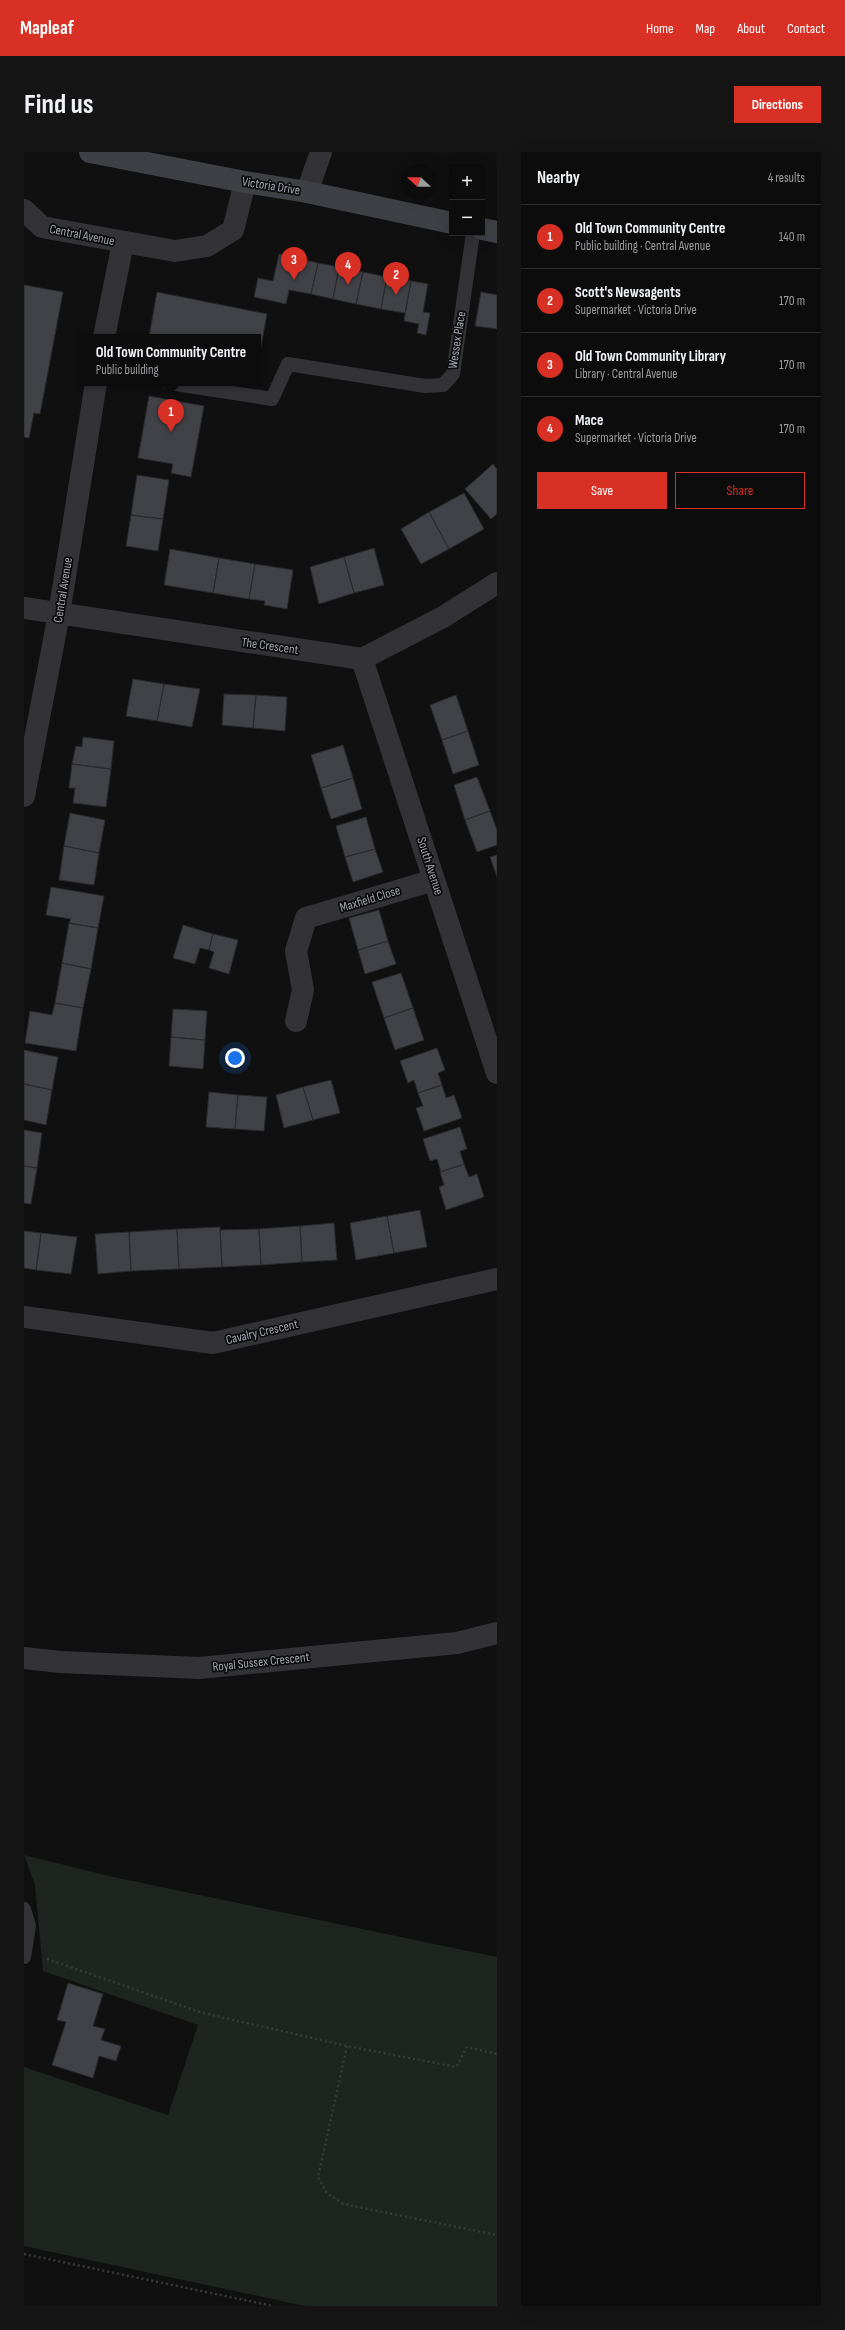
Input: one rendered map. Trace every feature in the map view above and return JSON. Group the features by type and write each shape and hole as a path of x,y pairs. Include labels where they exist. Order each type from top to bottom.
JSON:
{"street":[{"name":"Victoria Drive","path":"90,152 245,182 307,192 449,222"},
{"path":"307,192 321,152"},
{"name":"Central Avenue","path":"24,210 42,227 123,243 175,251 207,246 233,230 245,182"},
{"path":"485,230 497,232"},
{"name":"Central Avenue","path":"105,334 123,243"},
{"name":"Central Avenue","path":"24,796 59,614 96,386"},
{"path":"362,660 443,617 497,582"},
{"name":"The Crescent","path":"24,608 362,660"},
{"name":"South Avenue","path":"362,660 497,1073"},
{"name":"Maxfield Close","path":"296,1021 302,990 296,951 300,912 434,880"},
{"name":"Cavalry Crescent","path":"24,1317 213,1343 497,1279"},
{"name":"Royal Sussex Crescent","path":"24,1658 60,1662 199,1668 457,1643 497,1633"}],"lane":[{"name":"Wessex Place","path":"188,386 272,399 288,364 425,386 443,385 453,374 473,236"},
{"path":"24,1909 29,1926 25,1954"}],"path":[{"path":"25,1954 203,2013 347,2046 456,2067 467,2047 497,2054"},
{"path":"347,2046 318,2177 326,2192 344,2204 497,2235"},
{"path":"24,2254 273,2306"}],"shaded area":[{"path":"24,1855 113,1877 497,1957 497,2306 305,2306 24,2246 24,2067 168,2115 198,2025 43,1971 35,1885"}],"building":[{"path":"279,254 318,263 311,294 289,290 286,304 254,297 258,278 273,281"},
{"path":"318,263 339,267 333,299 311,294"},
{"path":"339,267 363,272 356,304 333,299"},
{"path":"363,272 387,277 381,309 356,304"},
{"path":"387,277 411,281 405,313 381,309"},
{"path":"411,281 428,284 423,312 430,313 426,335 417,333 419,324 404,321"},
{"path":"24,285 63,292 40,414 34,413 29,438 24,437"},
{"path":"157,292 267,314 261,347 261,334 150,334"},
{"path":"481,292 497,295 497,329 475,326"},
{"path":"149,396 204,406 191,477 171,473 173,464 138,458"},
{"path":"493,464 497,469 497,514 491,519 465,489"},
{"path":"137,475 169,480 163,519 131,515"},
{"path":"464,493 484,529 449,549 429,512"},
{"path":"429,512 449,549 421,564 401,529"},
{"path":"131,515 163,519 158,551 126,546"},
{"path":"374,548 384,585 354,593 344,557"},
{"path":"170,549 219,558 213,593 164,585"},
{"path":"344,557 354,593 319,604 310,567"},
{"path":"219,558 255,564 249,599 213,593"},
{"path":"255,564 293,570 287,609 264,605 265,601 249,599"},
{"path":"133,679 164,684 157,721 126,716"},
{"path":"164,684 200,689 192,727 157,721"},
{"path":"224,694 256,695 253,728 222,725"},
{"path":"256,695 287,697 285,731 253,728"},
{"path":"456,695 468,731 442,740 430,705"},
{"path":"468,731 479,765 453,774 442,740"},
{"path":"83,737 114,741 111,769 72,764 76,746 82,747"},
{"path":"343,745 353,778 321,788 311,755"},
{"path":"72,764 111,769 106,807 73,803 75,788 69,788"},
{"path":"477,777 490,811 465,820 454,785"},
{"path":"353,778 362,809 331,819 321,788"},
{"path":"490,811 497,830 497,845 477,852 465,820"},
{"path":"70,813 105,820 99,853 64,846"},
{"path":"366,817 375,849 345,857 336,826"},
{"path":"64,846 99,853 94,885 59,880"},
{"path":"375,849 383,872 353,882 345,857"},
{"path":"497,855 497,877 490,857"},
{"path":"51,887 104,896 98,928 69,923 71,919 46,915"},
{"path":"379,910 388,941 358,950 349,918"},
{"path":"69,923 98,928 91,969 62,963"},
{"path":"183,925 213,934 209,950 200,948 195,964 173,958"},
{"path":"213,934 238,940 229,974 209,968 214,952 209,950"},
{"path":"388,941 396,964 365,974 358,950"},
{"path":"62,963 91,969 83,1008 55,1003"},
{"path":"401,973 413,1008 384,1018 372,982"},
{"path":"55,1003 83,1008 76,1051 25,1043 30,1011 52,1015"},
{"path":"413,1008 424,1040 395,1050 384,1018"},
{"path":"173,1009 207,1011 205,1040 171,1037"},
{"path":"171,1037 205,1040 203,1069 169,1066"},
{"path":"437,1048 445,1070 438,1073 442,1085 418,1093 414,1080 408,1083 400,1061"},
{"path":"24,1050 58,1057 52,1090 24,1084"},
{"path":"331,1080 340,1113 313,1120 303,1087"},
{"path":"24,1084 52,1090 46,1125 24,1120"},
{"path":"442,1085 446,1098 454,1095 462,1118 424,1131 416,1108 423,1106 418,1093"},
{"path":"303,1087 313,1120 284,1128 276,1095"},
{"path":"209,1092 238,1095 235,1129 206,1127"},
{"path":"238,1095 267,1097 264,1131 235,1129"},
{"path":"460,1127 467,1149 460,1151 464,1164 441,1172 437,1159 430,1161 423,1139"},
{"path":"24,1130 42,1133 37,1168 24,1166"},
{"path":"464,1164 469,1177 477,1174 484,1197 446,1210 439,1187 444,1185 440,1172"},
{"path":"24,1166 37,1168 31,1204 24,1203"},
{"path":"420,1210 427,1247 394,1253 387,1216"},
{"path":"387,1216 394,1253 356,1260 350,1223"},
{"path":"334,1223 337,1260 302,1262 300,1226"},
{"path":"300,1226 302,1262 261,1265 259,1229"},
{"path":"220,1227 222,1267 179,1269 177,1229"},
{"path":"177,1229 179,1269 131,1271 129,1232"},
{"path":"259,1229 261,1265 222,1267 220,1230"},
{"path":"24,1231 41,1233 36,1270 24,1268"},
{"path":"129,1232 131,1271 98,1274 95,1234"},
{"path":"41,1233 77,1237 71,1274 36,1270"},
{"path":"68,1983 103,1994 93,2026 105,2029 101,2040 121,2046 116,2061 99,2056 93,2078 52,2065 66,2022 57,2020"}],"place":[{"name":"Old Town Community Library","path":"294,280"},
{"name":"Mace","path":"348,285"},
{"name":"Scott's Newsagents","path":"396,295"},
{"name":"Old Town Community Centre","path":"171,432"}]}
